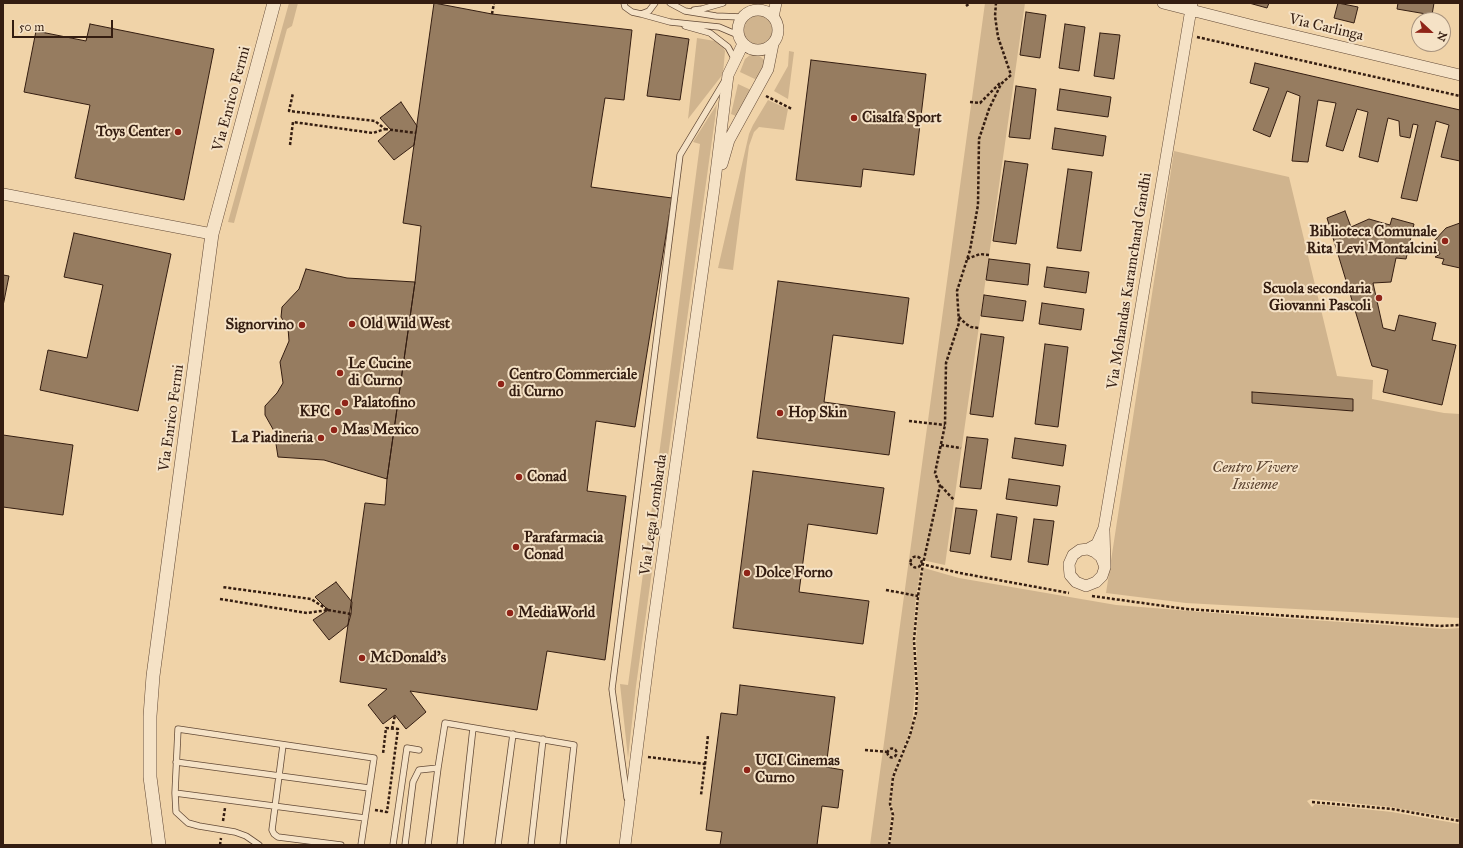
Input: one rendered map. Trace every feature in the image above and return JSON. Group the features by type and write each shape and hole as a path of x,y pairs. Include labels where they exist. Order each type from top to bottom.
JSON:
{"street":[{"name":"Via Enrico Fermi","path":"159,845 150,777 150,716 154,668 212,234 274,3"},
{"name":"Via Lega Lombarda","path":"625,845 651,640 714,189 728,75 735,60 740,40 738,23 741,17 743,3"},
{"name":"Via Lega Lombarda","path":"714,189 729,140 768,69 778,27 773,16 776,3"},
{"name":"Via Carlinga","path":"1163,3 1191,7 1460,75"},
{"name":"Via Mohandas Karamchand Gandhi","path":"1104,567 1102,576 1096,582 1086,586 1076,582 1070,575 1069,564 1073,555 1080,550 1088,549 1097,544 1104,528 1191,7"},
{"path":"741,17 751,10 757,9 763,10 773,16"},
{"path":"740,40 755,50 761,50 773,44"},
{"path":"3,194 212,234"},
{"path":"1104,528 1104,567"},
{"path":"1088,549 1101,557 1104,567"}],"lane":[{"path":"624,3 625,7 632,12 710,33 728,47 735,60"},
{"path":"641,14 649,10 655,3"},
{"path":"670,3 685,11 716,16 741,17"},
{"path":"685,11 702,9 723,3"},
{"path":"670,22 719,27 740,40"},
{"path":"629,813 612,689 680,155 728,75"},
{"path":"428,845 445,723 574,745 563,845"},
{"path":"460,845 474,728"},
{"path":"259,845 246,836 235,832 188,823 176,812 175,792 178,730 374,758 361,845"},
{"path":"498,845 513,734"},
{"path":"531,845 543,739"},
{"path":"283,745 272,830 274,834 278,836 341,845"},
{"path":"393,845 407,748 419,750"},
{"path":"176,762 369,788"},
{"path":"405,845 413,782 419,770 438,768"},
{"path":"175,792 365,818"},
{"path":"246,836 251,845"},
{"path":"564,837 569,845"}],"path":[{"path":"492,14 494,3"},
{"path":"966,6 970,3"},
{"path":"970,102 980,103 1000,83 1011,75 998,37 995,16 996,3"},
{"path":"1186,35 1460,96"},
{"path":"954,500 940,486 935,472 945,424 946,363 959,323 957,291 970,250 978,205 980,139 1000,83"},
{"path":"293,93 289,111 375,121 385,129"},
{"path":"290,145 293,122 373,133 385,129 416,133"},
{"path":"966,260 980,254 989,255"},
{"path":"958,316 966,324 979,328"},
{"path":"909,421 945,424"},
{"path":"941,445 962,448"},
{"path":"889,845 893,815 890,804 893,778 916,713 917,692 914,640 918,596 922,564 940,486"},
{"path":"922,564 916,568 911,566 910,562 916,557 921,560 922,564 960,573 1074,593"},
{"path":"222,587 311,599 328,610"},
{"path":"886,590 918,596"},
{"path":"1089,596 1186,609 1441,626 1460,625"},
{"path":"220,599 307,613 328,610 351,614"},
{"path":"392,729 395,715"},
{"path":"376,804 375,810 387,812 398,729 386,728 383,755"},
{"path":"701,795 708,735"},
{"path":"865,750 888,752 893,748 896,754 901,756"},
{"path":"888,752 891,757 894,757 896,754"},
{"path":"637,755 705,764"},
{"path":"1312,802 1392,809 1460,822"}],"green space":[{"path":"289,3 298,3 292,26 287,29 234,223 228,222"},
{"path":"985,3 1025,3 945,565 922,560 916,597 913,639 915,692 912,725 892,778 889,803 892,814 888,845 870,845"},
{"path":"758,15 769,19 773,30 769,41 758,45 747,41 743,30 747,19"},
{"path":"697,38 715,41 722,45 725,51 723,74 688,119"},
{"path":"789,51 794,52 788,99 774,91 788,66"},
{"path":"755,54 765,61 765,65 757,80 740,72 745,59 750,55"},
{"path":"738,84 751,90 736,116 731,114"},
{"path":"768,100 788,109 784,130 759,127 754,132 749,146 733,270 718,268 749,134"},
{"path":"717,104 636,686 628,758 620,684 628,685 700,144 693,142"},
{"name":"Centro Vivere Insieme","path":"1174,151 1289,177 1337,376 1373,380 1372,399 1444,413 1460,414 1460,618 1186,603 1106,593"},
{"path":"924,568 959,578 1116,605 1445,629 1460,628 1460,819 1391,807 1311,799 1307,801 1312,807 1315,804 1392,812 1460,824 1460,845 890,845 894,815 891,803 893,778 914,725 917,713 918,692 916,640 919,596"}],"building":[{"path":"434,3 492,14 632,30 624,100 605,98 591,187 672,198 635,427 596,421 587,491 626,496 605,660 547,651 537,710 410,691 426,712 406,729 395,715 383,724 368,705 387,689 340,682 365,503 385,505 387,479 415,282 421,226 403,223"},
{"path":"1249,3 1269,3 1267,8"},
{"path":"1338,3 1358,7 1354,23 1334,18"},
{"path":"1398,3 1434,3 1432,12 1414,12 1397,9"},
{"path":"1026,12 1046,15 1040,58 1020,55"},
{"path":"90,24 214,49 184,200 75,178 90,105 24,92 36,31 86,41"},
{"path":"1065,24 1085,27 1079,71 1059,68"},
{"path":"1100,33 1120,35 1114,79 1094,76"},
{"path":"656,34 689,39 680,100 647,96"},
{"path":"811,60 926,74 914,175 863,169 861,187 796,180"},
{"path":"1255,63 1460,110 1460,161 1441,157 1449,125 1436,121 1417,201 1401,198 1418,125 1413,124 1410,138 1400,136 1399,121 1388,118 1378,162 1359,157 1368,112 1357,109 1343,151 1326,146 1336,103 1318,100 1308,162 1292,161 1300,96 1287,91 1270,137 1253,130 1269,88 1250,83"},
{"path":"1016,86 1036,89 1030,139 1009,137"},
{"path":"1060,89 1111,97 1108,117 1057,110"},
{"path":"401,102 417,126 414,145 394,160 378,141 391,130 380,118"},
{"path":"1055,128 1106,136 1103,156 1052,149"},
{"path":"1005,161 1028,164 1016,244 993,241"},
{"path":"1068,169 1092,172 1081,251 1057,248"},
{"path":"1345,211 1351,227 1369,219 1390,225 1392,218 1414,224 1406,259 1396,258 1391,282 1373,283 1383,328 1395,331 1399,315 1436,323 1432,340 1456,345 1442,405 1383,392 1388,370 1372,366 1327,218"},
{"path":"1460,223 1460,268 1442,264 1444,259 1435,257 1440,254 1434,241 1446,228"},
{"path":"74,233 171,254 138,411 40,390 48,350 87,358 103,285 64,277"},
{"path":"989,259 1030,264 1028,285 986,280"},
{"path":"1047,267 1089,272 1086,293 1044,287"},
{"path":"306,269 347,278 415,282 387,479 324,460 278,457 274,431 265,415 265,406 277,393 283,383 280,362 289,341 288,328 281,317 282,307 299,289"},
{"path":"3,275 9,276 3,306"},
{"path":"778,281 909,298 903,344 833,335 824,402 895,412 889,455 757,438"},
{"path":"984,295 1026,301 1023,321 981,316"},
{"path":"1042,303 1084,309 1081,330 1039,324"},
{"path":"981,334 1004,337 993,417 970,414"},
{"path":"1045,344 1068,347 1058,427 1035,424"},
{"path":"1252,392 1353,399 1353,411 1252,403"},
{"path":"3,435 73,445 63,515 3,507"},
{"path":"967,437 988,439 981,489 960,487"},
{"path":"1015,438 1066,445 1063,466 1012,458"},
{"path":"753,471 884,488 877,534 808,524 799,592 869,601 863,644 733,628"},
{"path":"1009,479 1060,486 1057,506 1006,499"},
{"path":"956,508 977,510 970,554 950,551"},
{"path":"997,514 1017,517 1011,560 991,557"},
{"path":"1034,519 1054,521 1048,565 1028,562"},
{"path":"336,582 352,602 351,614 348,625 329,640 313,620 328,610 315,597"},
{"path":"740,685 835,697 826,767 843,770 838,808 822,806 817,845 720,845 722,832 706,830 721,713 737,715"}],"place":[{"name":"Cisalfa Sport","path":"854,118"},
{"name":"Toys Center","path":"178,132"},
{"name":"Biblioteca Comunale Rita Levi Montalcini","path":"1445,241"},
{"name":"Scuola secondaria Giovanni Pascoli","path":"1379,298"},
{"name":"Old Wild West","path":"352,324"},
{"name":"Signorvino","path":"302,325"},
{"name":"Le Cucine di Curno","path":"340,373"},
{"name":"Centro Commerciale di Curno","path":"501,384"},
{"name":"Palatofino","path":"345,403"},
{"name":"KFC","path":"338,412"},
{"name":"Hop Skin","path":"780,413"},
{"name":"Mas Mexico","path":"334,430"},
{"name":"La Piadineria","path":"321,438"},
{"name":"Conad","path":"519,477"},
{"name":"Parafarmacia Conad","path":"516,547"},
{"name":"Dolce Forno","path":"747,573"},
{"name":"MediaWorld","path":"510,613"},
{"name":"McDonald's","path":"362,658"},
{"name":"UCI Cinemas Curno","path":"747,770"}]}
